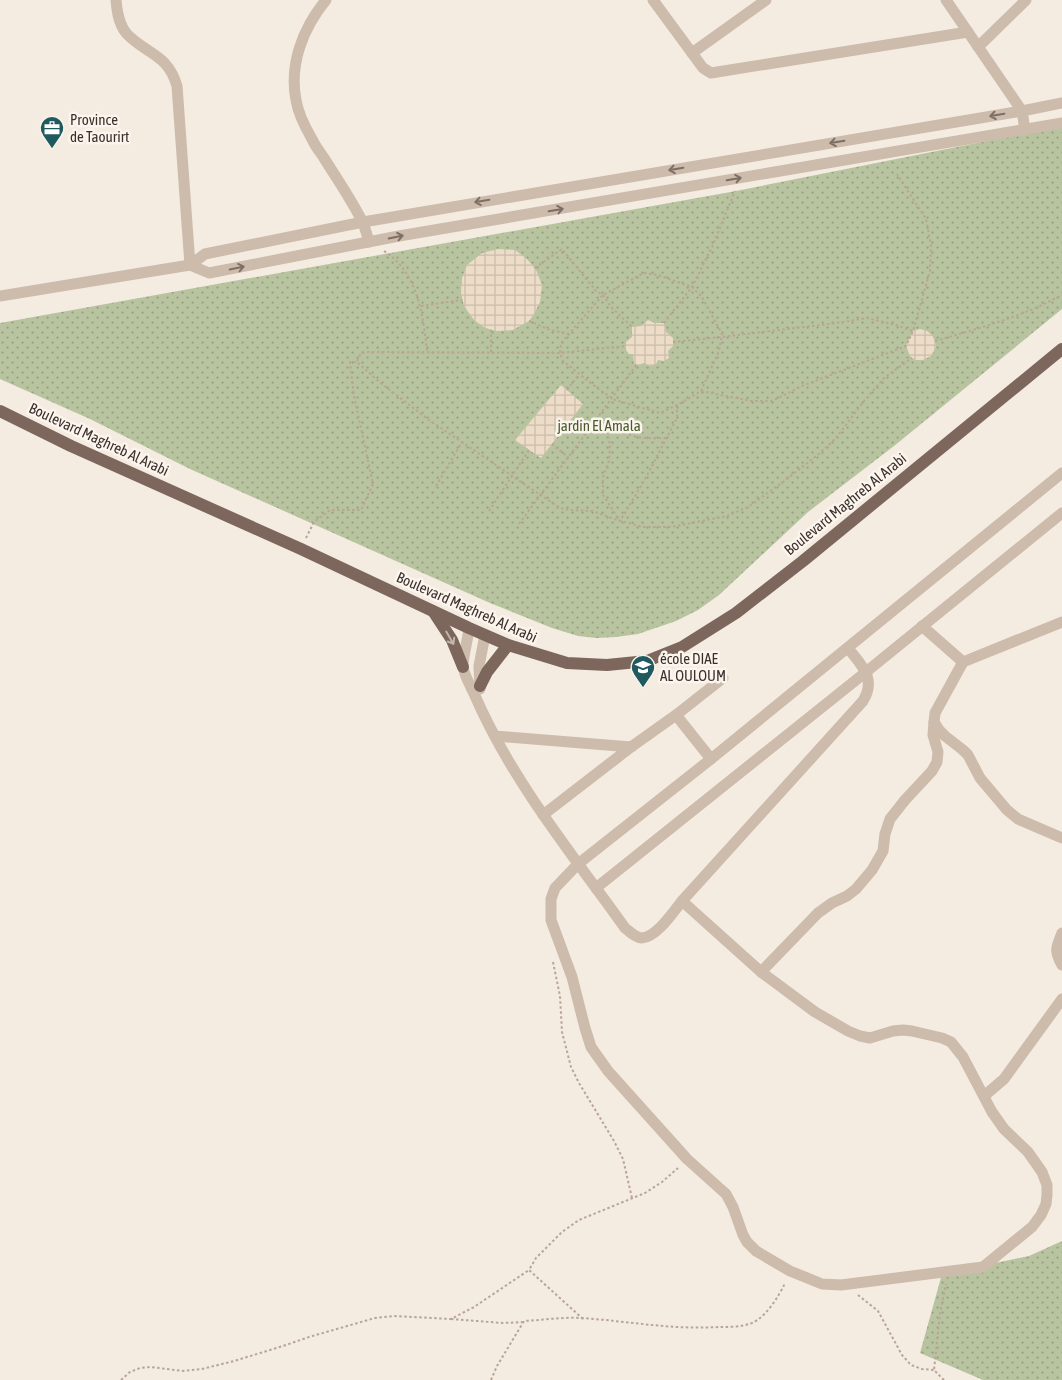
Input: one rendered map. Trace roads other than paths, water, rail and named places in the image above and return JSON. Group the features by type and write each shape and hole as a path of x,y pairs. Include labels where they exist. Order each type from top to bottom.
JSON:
{"main road":[{"name":"Boulevard Maghreb Al Arabi","path":"0,411 71,446 301,549 508,645 567,663 607,665 647,661 682,647 736,613 1062,348"},
{"path":"433,611 452,640 463,667"},
{"path":"480,686 487,672 508,645"}],"street":[{"path":"116,0 117,13 123,29 128,36 160,58 169,68 177,86 190,265"},
{"path":"326,0 315,16 298,50 294,82 296,101 312,140 363,222 370,242"},
{"path":"654,0 703,68 711,73 968,32"},
{"path":"692,53 766,0"},
{"path":"946,0 1022,111 1025,130"},
{"path":"978,47 1026,0"},
{"path":"0,296 190,265 205,254 363,222 1062,103"},
{"path":"190,265 208,273 399,236 1062,123"},
{"path":"515,196 518,216"},
{"path":"682,901 761,972 816,1012 848,1031 870,1038 903,1030 912,1030 951,1042 963,1057 992,1112 1004,1129 1028,1152 1042,1172 1047,1185 1046,1204 1032,1227 983,1267 841,1285 822,1284 790,1271 756,1251 747,1242 726,1194 687,1159 608,1072 592,1047 585,1028 572,977 550,920 551,899 555,888 578,864 711,759 1062,473"},
{"path":"596,888 1062,513"},
{"path":"761,972 818,914 856,889 872,870 883,851 885,834 890,820 905,800 932,771 937,762 938,752 933,735 935,713 963,662 1062,622"},
{"path":"922,626 963,662"},
{"path":"470,628 463,667 495,736 520,780 578,864 626,928 633,935 641,938 651,936 658,930 863,701 868,693 869,684 866,672 848,648"},
{"path":"482,710 479,666 485,635"},
{"path":"543,815 723,678"},
{"path":"676,715 711,759"},
{"path":"934,722 939,730 968,755 980,778 1007,810 1018,819 1062,838"},
{"path":"495,736 631,747"},
{"path":"1062,933 1056,947 1056,955 1062,965"},
{"path":"984,1096 1004,1079 1062,999"}],"place":[{"name":"Province de Taourirt","path":"52,149"},
{"name":"école DIAE AL OULOUM","path":"643,688"}],"park label":[{"name":"jardin El Amala","path":"599,425"}]}
